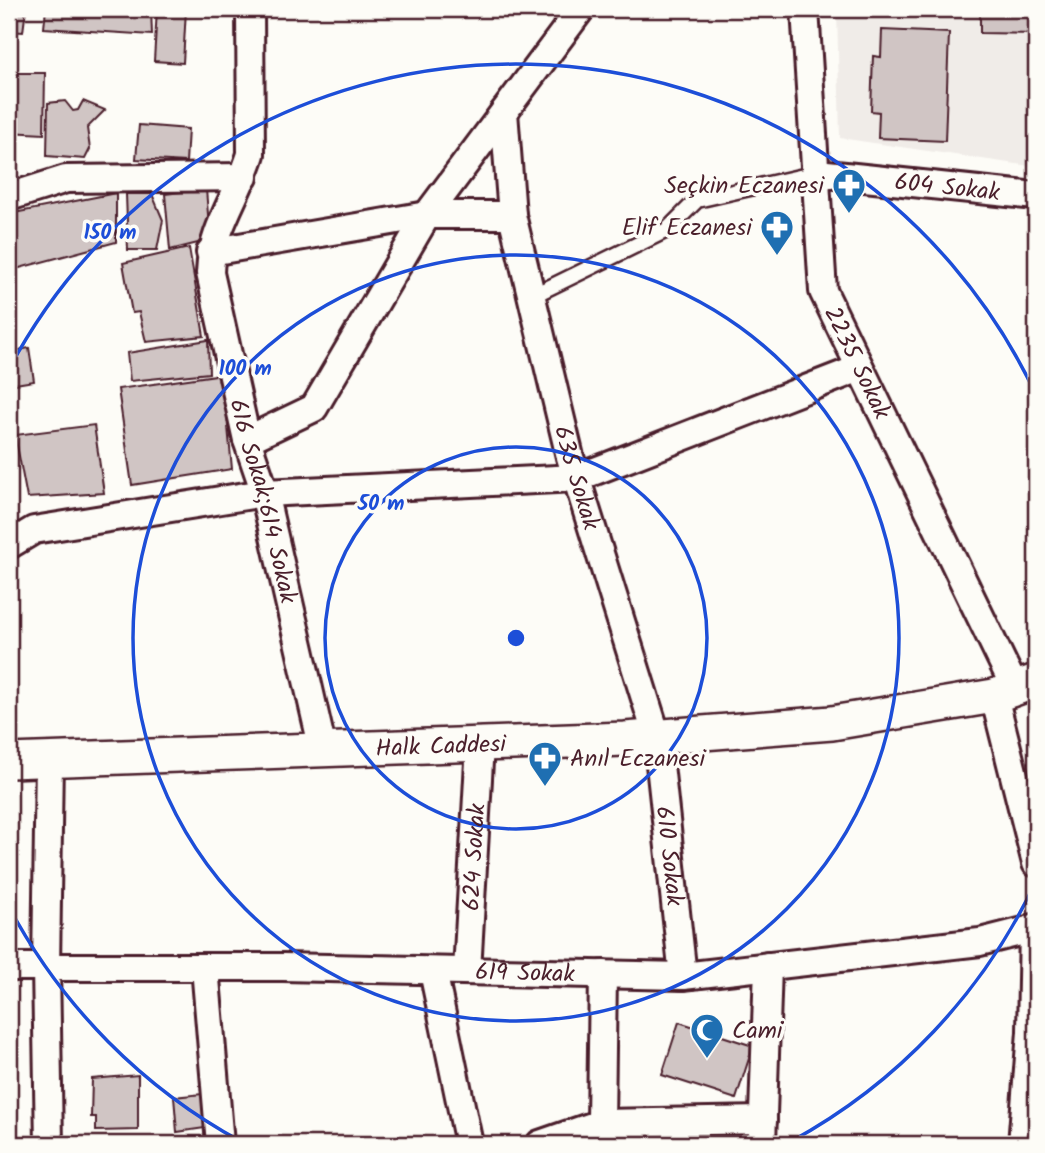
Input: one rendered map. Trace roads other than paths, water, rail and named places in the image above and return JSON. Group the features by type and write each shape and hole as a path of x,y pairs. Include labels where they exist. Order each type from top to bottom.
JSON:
{"street":[{"name":"616 Sokak;614 Sokak","path":"250,9 251,154 244,177 210,252 209,273 247,440 264,493 323,750"},
{"path":"247,440 314,408 427,215 580,9"},
{"name":"2235 Sokak","path":"805,9 823,291 1015,688 1036,863"},
{"name":"635 Sokak","path":"504,112 512,215 577,478 657,737"},
{"name":"604 Sokak","path":"817,173 1036,196"},
{"path":"9,197 66,179 244,177"},
{"path":"210,252 427,215 512,215"},
{"path":"9,545 34,530 264,493 577,478 860,368"},
{"path":"9,520 34,530"},
{"name":"Halk Caddesi","path":"9,761 657,737 832,723 1015,688"},
{"name":"610 Sokak","path":"657,737 683,976"},
{"name":"624 Sokak","path":"467,971 480,744"},
{"path":"49,759 46,967 49,1144"},
{"path":"1022,1144 1031,1032 1035,928"},
{"name":"619 Sokak","path":"9,967 205,967 683,976 980,942 1035,928"},
{"path":"540,1144 603,1134 762,1132 768,966"},
{"path":"205,967 220,1144"},
{"path":"433,971 469,1144"},
{"path":"603,974 603,1134"}],"lane":[{"path":"532,296 667,230 697,200 817,173"}],"place":[{"name":"Seçkin Eczanesi","path":"849,215"},
{"name":"Elif Eczanesi","path":"777,257"},
{"name":"Anıl Eczanesi","path":"545,788"},
{"name":"Cami","path":"707,1060"}]}
